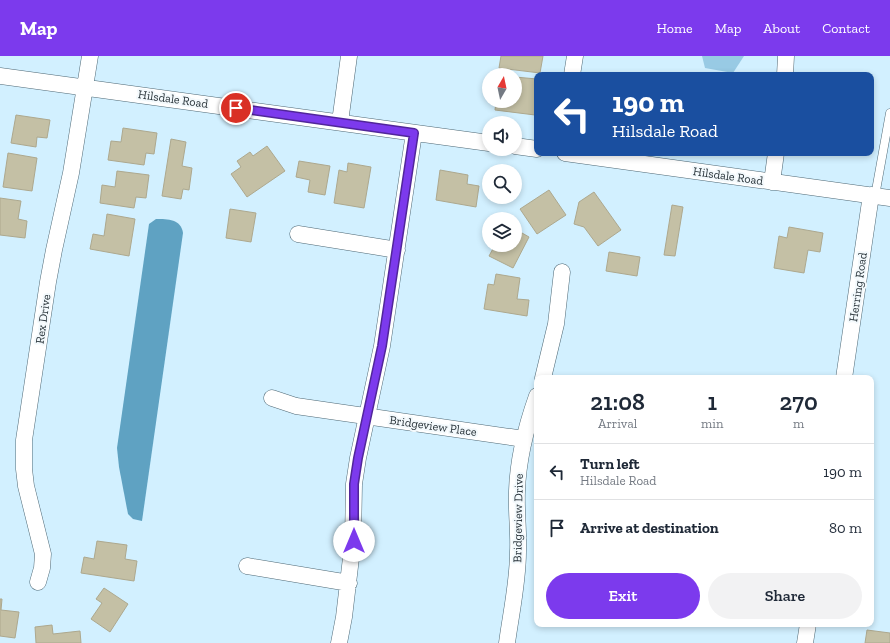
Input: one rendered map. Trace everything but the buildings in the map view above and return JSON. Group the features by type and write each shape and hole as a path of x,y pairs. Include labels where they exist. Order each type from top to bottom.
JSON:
{"street":[{"name":"Rex Drive","path":"38,582 42,568 43,554 26,486 24,469 24,440 49,275 71,174 90,56"},
{"path":"340,122 349,56"},
{"path":"572,72 575,56"},
{"path":"784,72 786,56"},
{"name":"Hilsdale Road","path":"0,76 482,142"},
{"path":"339,643 354,541 354,484 366,416 382,346 414,133"},
{"path":"522,147 534,149"},
{"name":"Hilsdale Road","path":"586,156 879,196"},
{"path":"772,182 776,156"},
{"name":"Herring Road","path":"845,375 879,196"},
{"path":"298,234 397,250"},
{"path":"544,375 556,324 562,272"},
{"name":"Bridgeview Place","path":"272,398 296,406 524,439"},
{"name":"Bridgeview Drive","path":"507,643 516,581 518,553 518,467 527,423 534,404"},
{"path":"247,566 349,583"},
{"path":"805,643 808,627"}],"lane":[{"path":"879,196 890,113"}],"shaded area":[{"path":"702,56 744,56 734,72 705,68"},
{"path":"156,219 177,222 182,228 183,233 142,521 133,519 128,514 117,448 149,224"}],"route":[{"path":"236,108 414,133 382,346 366,416 354,484 354,541"}]}
